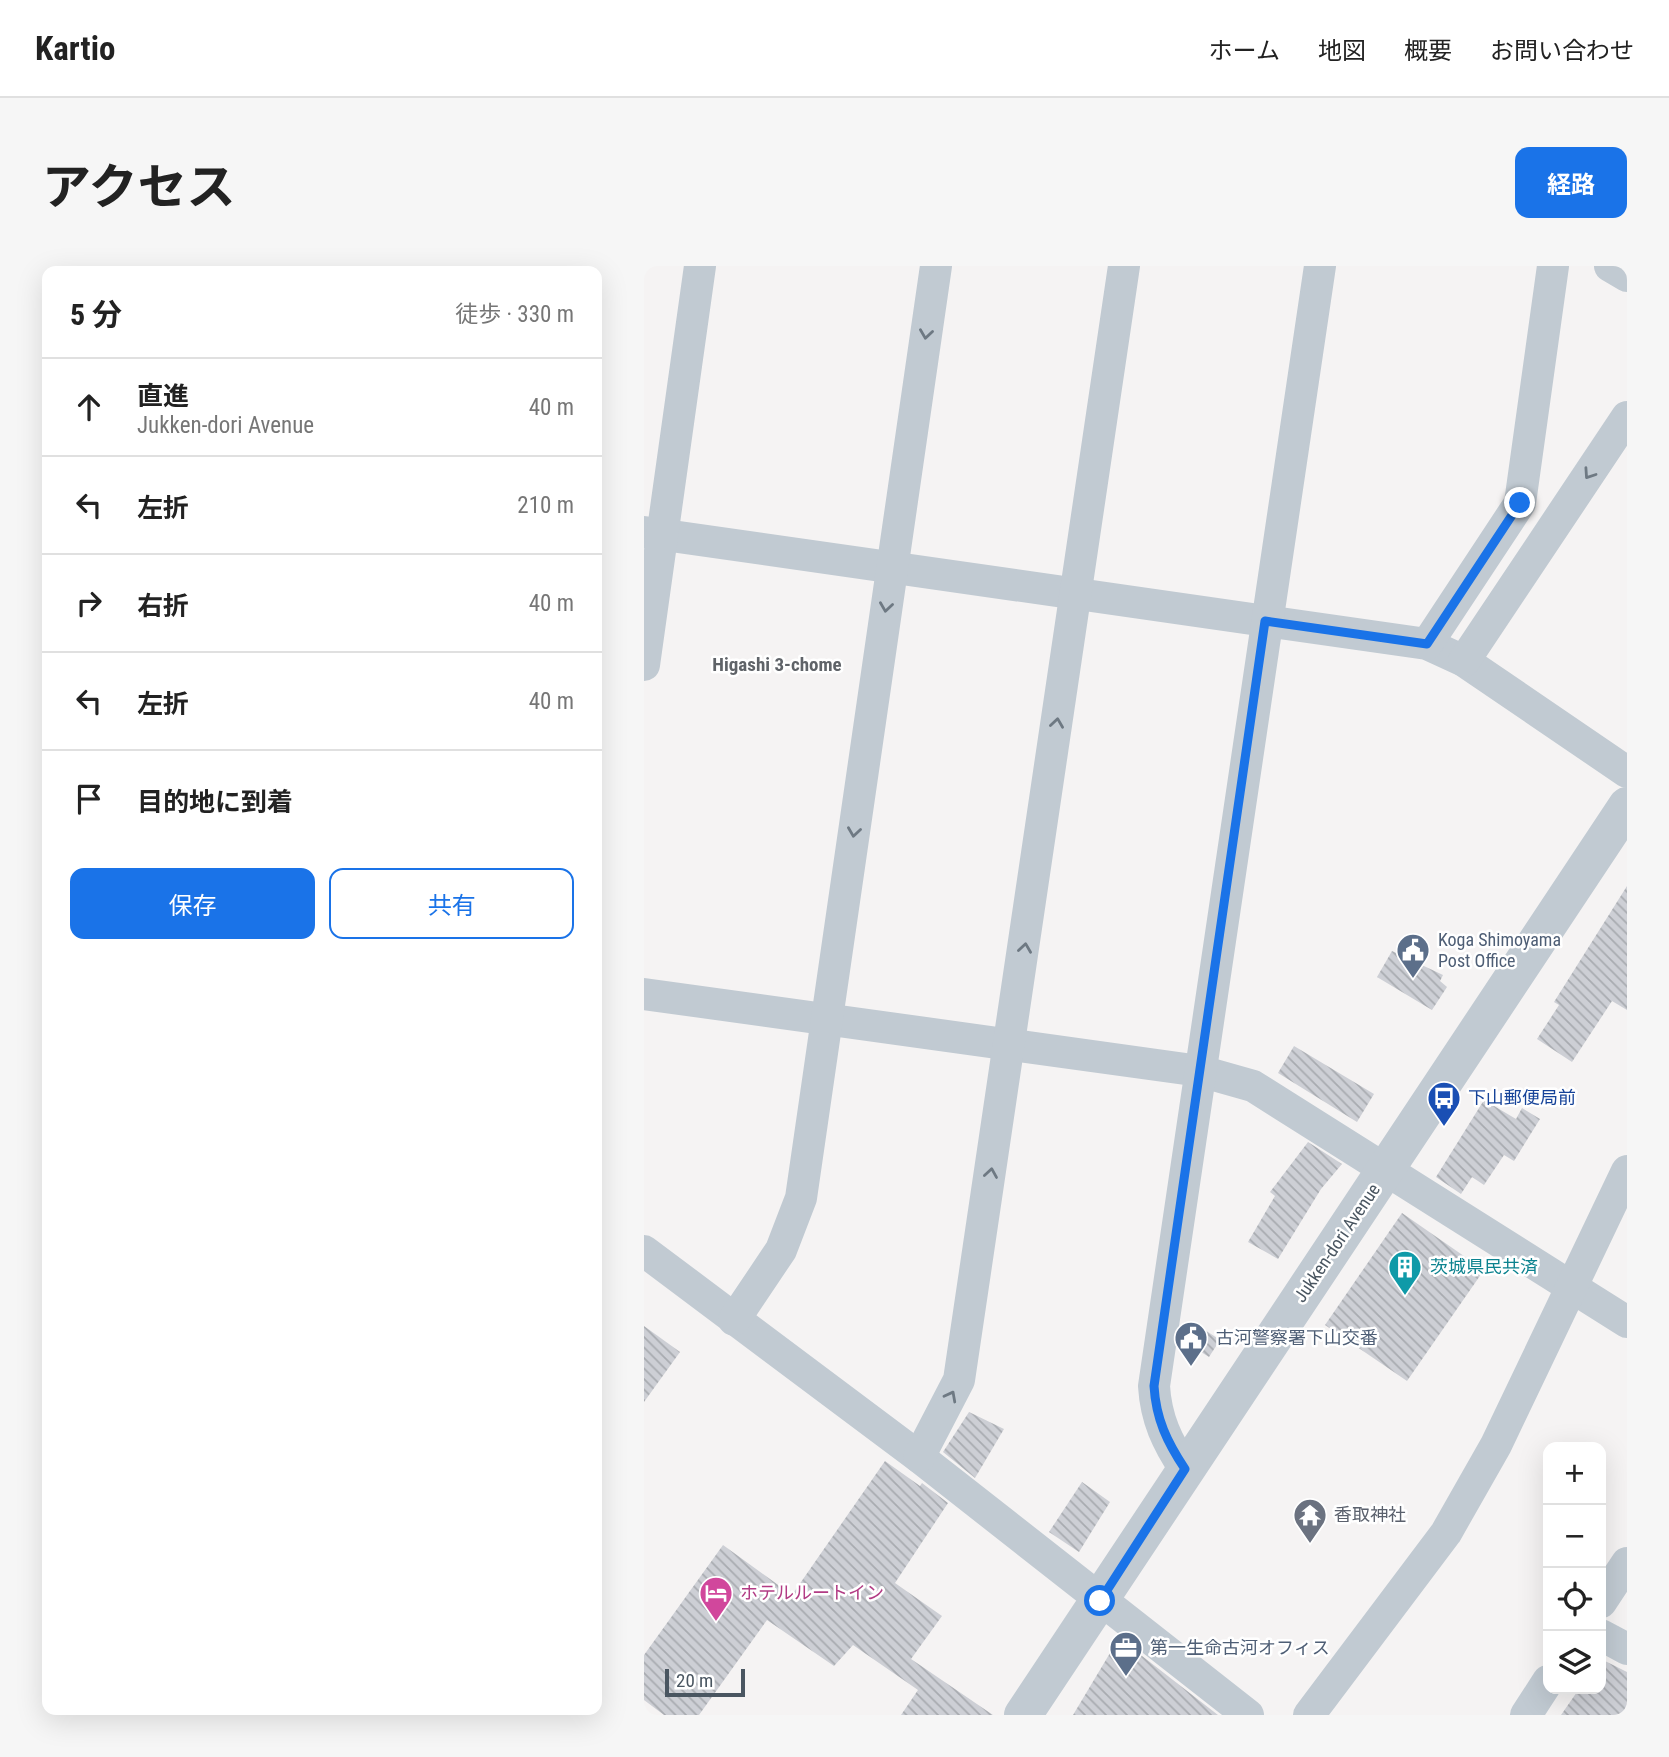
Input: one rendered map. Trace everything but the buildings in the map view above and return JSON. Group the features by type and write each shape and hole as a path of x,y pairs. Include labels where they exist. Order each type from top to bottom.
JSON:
{"street":[{"path":"644,665 653,533 700,266"},
{"path":"734,1320 780,1250 801,1198 936,266"},
{"path":"919,1457 959,1380 1011,1046 1124,266"},
{"path":"1185,1469 1166,1441 1156,1411 1154,1386 1265,621 1320,266"},
{"path":"1427,644 1520,503 1553,266"},
{"path":"1610,266 1627,276"},
{"path":"1464,661 1627,417"},
{"path":"653,533 1427,644 1464,661 1627,772"},
{"name":"Jukken-dori Avenue","path":"1023,1715 1627,806"},
{"path":"644,994 1200,1072 1253,1086 1627,1322"},
{"path":"1308,1715 1446,1533 1496,1445 1627,1171"},
{"path":"644,1251 919,1457 1248,1715"},
{"path":"1606,1594 1627,1563"},
{"path":"1606,1638 1627,1649"},
{"path":"1525,1715 1543,1688"}],"place":[{"name":"Koga Shimoyama Post Office","path":"1413,980"},
{"name":"下山郵便局前","path":"1444,1128"},
{"name":"茨城県民共済","path":"1405,1297"},
{"name":"古河警察署下山交番","path":"1191,1368"},
{"name":"香取神社","path":"1310,1545"},
{"name":"ホテルルートイン","path":"716,1623"},
{"name":"第一生命古河オフィス","path":"1126,1678"}],"district":[{"name":"Higashi 3-chome","path":"777,664"}],"route":[{"path":"1100,1601 1185,1469 1166,1441 1156,1411 1154,1386 1265,621 1427,644 1520,503"}]}
